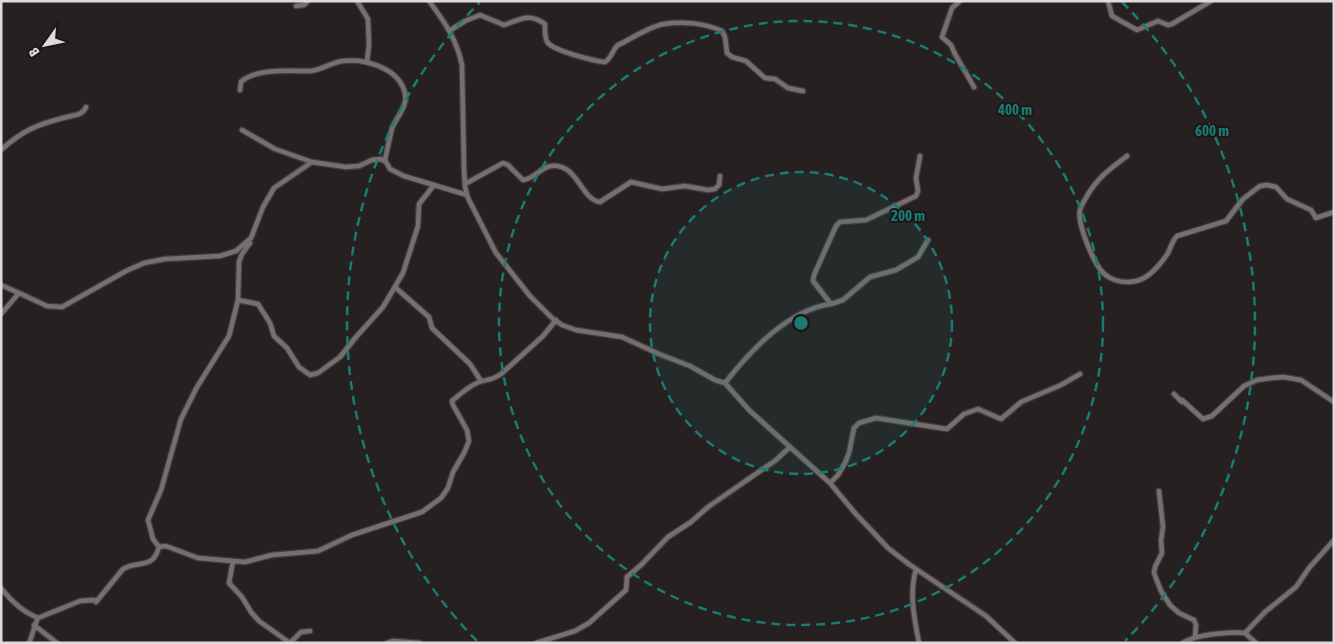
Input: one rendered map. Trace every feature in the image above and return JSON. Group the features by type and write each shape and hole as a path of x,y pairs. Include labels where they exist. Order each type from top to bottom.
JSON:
{"street":[{"path":"296,6 304,5 308,1"},
{"path":"357,1 368,19 369,44 367,62"},
{"path":"429,1 449,31 459,51 462,65 465,184 467,195 483,230 496,252 530,296 552,318 562,325 576,330 622,337 725,383 749,410 830,483 854,513 882,541 916,569 986,616 1015,643"},
{"path":"960,1 952,8 942,37 952,45 955,54 974,87"},
{"path":"1108,1 1112,16 1139,30 1157,21 1168,25 1172,24 1211,1"},
{"path":"449,31 465,20 480,15 504,25 524,17 537,19 545,24 545,38 550,45 574,54 605,62 610,58 613,50 618,45 659,25 682,23 710,26 722,30 727,53 732,58 746,61 764,78 775,79 788,88 803,91"},
{"path":"240,90 240,82 248,75 270,73 279,70 314,70 344,61 367,62 395,75 406,95 402,112 392,128 384,160 390,169 434,186 467,195"},
{"path":"1,150 24,131 51,121 80,114 86,107"},
{"path":"242,130 275,149 312,162 346,167 359,166 376,159 386,162"},
{"path":"831,304 813,281 836,226 840,222 866,220 916,196 918,191 916,178 920,156"},
{"path":"1127,156 1098,180 1080,209 1080,219 1093,256 1100,270 1106,276 1114,279 1127,282 1146,277 1163,260 1169,251 1172,241 1177,236 1226,221 1243,199 1260,186 1267,185 1276,188 1287,199 1311,210 1316,218 1334,212"},
{"path":"159,546 154,539 148,520 161,490 181,420 205,374 226,342 238,300 240,259 250,242 263,207 274,188 312,162"},
{"path":"465,184 503,164 508,165 524,180 534,176 548,166 559,166 568,169 593,200 600,202 631,182 660,189 685,186 708,190 718,187 720,176"},
{"path":"238,300 258,304 270,323 274,336 287,348 300,367 307,373 314,375 340,357 384,307 403,272 416,232 418,204 434,186"},
{"path":"1,284 47,306 62,307 137,266 165,259 220,256 240,249 253,235"},
{"path":"725,383 748,355 770,335 809,310 843,300 870,277 897,269 918,257 928,240"},
{"path":"396,288 429,317 432,328 470,364 481,381"},
{"path":"1,314 19,293"},
{"path":"159,546 166,546 198,558 245,562 281,554 318,551 352,536 398,522 429,508 441,498 448,488 453,472 469,441 467,430 452,401 481,381 486,382 501,374 543,336 556,320"},
{"path":"830,483 838,475 850,453 854,428 859,423 876,418 946,429 964,414 978,409 1001,419 1021,402 1061,385 1080,374"},
{"path":"1174,394 1179,401 1182,402 1182,400 1203,419 1212,416 1244,386 1257,380 1272,378 1301,380 1334,402"},
{"path":"536,643 575,631 589,623 626,590 627,576 641,565 668,537 776,460 790,447"},
{"path":"1159,491 1163,527 1162,553 1154,573 1161,591 1170,605 1179,613 1194,620 1195,636"},
{"path":"1245,633 1265,612 1296,587 1309,568 1334,540"},
{"path":"29,643 34,634 34,625 38,618 80,601 94,600 96,602 123,569 128,566 147,564 156,554 159,546"},
{"path":"233,562 229,584 242,597 259,621 290,643 301,632 310,631"},
{"path":"916,569 911,591 919,643"},
{"path":"1,588 26,613 38,618"},
{"path":"34,625 57,643"},
{"path":"1183,643 1195,636 1230,632 1245,633 1256,643"},
{"path":"387,643 393,641 420,643"}]}
